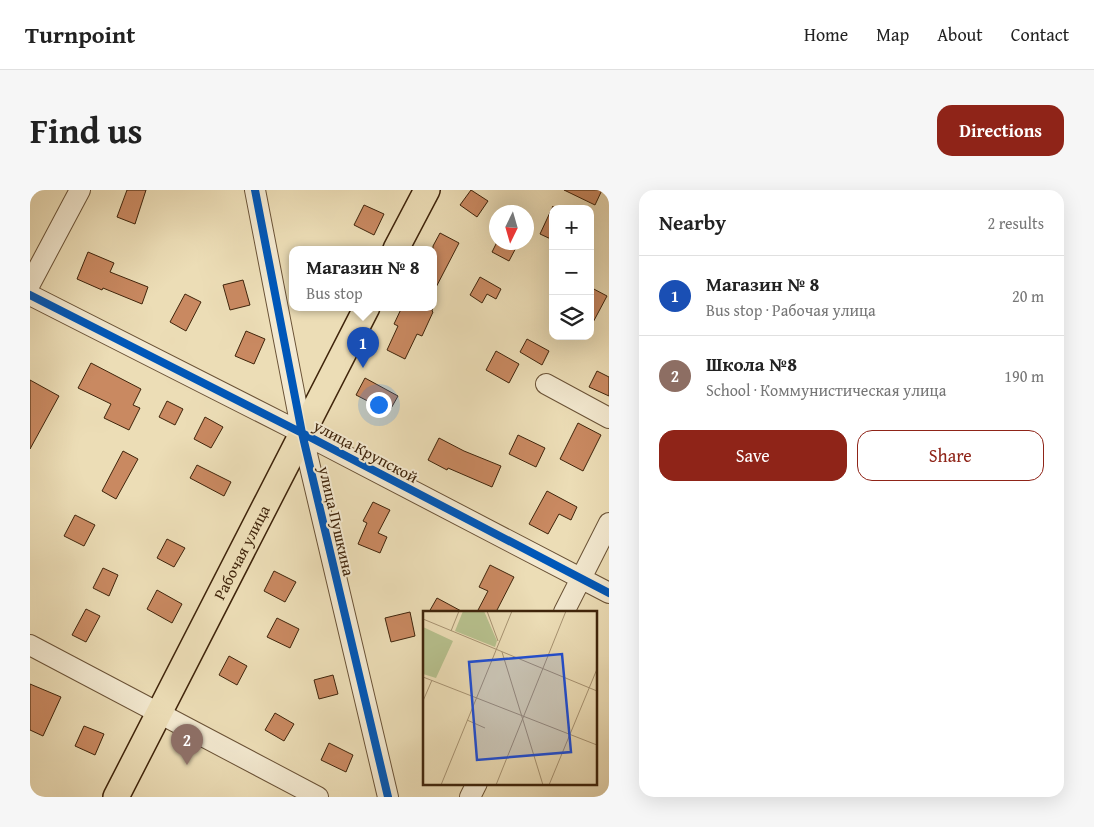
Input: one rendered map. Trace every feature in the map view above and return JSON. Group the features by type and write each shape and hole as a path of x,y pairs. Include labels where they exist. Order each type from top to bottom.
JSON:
{"main road":[{"path":"398,246 426,190"},
{"name":"Рабочая улица","path":"116,797 365,311"}],"street":[{"path":"30,284 80,190"},
{"name":"улица Пушкина","path":"255,190 302,433 388,797"},
{"name":"улица Крупской","path":"30,295 302,433 580,579 609,592"},
{"path":"546,384 609,418"},
{"path":"564,611 609,523"},
{"path":"30,645 318,797"},
{"path":"470,797 476,784"}],"building":[{"path":"127,190 146,190 135,224 117,217"},
{"path":"471,190 488,201 477,217 460,205"},
{"path":"564,190 602,190 595,205"},
{"path":"364,205 384,214 374,235 354,225"},
{"path":"549,215 549,238 540,234"},
{"path":"440,233 459,243 437,285 437,246 433,246"},
{"path":"493,250 515,250 509,261 492,252"},
{"path":"88,252 114,263 110,272 148,287 142,304 77,279"},
{"path":"480,277 501,289 496,299 487,294 482,303 470,295"},
{"path":"243,280 250,305 230,310 223,285"},
{"path":"594,289 607,296 594,320"},
{"path":"185,294 201,302 186,331 170,322"},
{"path":"400,311 433,312 422,336 417,334 405,359 387,350 398,326 394,324"},
{"path":"246,331 265,339 254,364 235,356"},
{"path":"527,339 549,351 542,365 520,352"},
{"path":"496,351 519,364 509,383 486,370"},
{"path":"91,363 141,389 133,405 140,408 129,430 104,418 111,404 78,388"},
{"path":"597,371 609,377 609,396 589,387"},
{"path":"365,378 398,396 389,412 356,395"},
{"path":"30,380 59,396 30,449"},
{"path":"167,401 183,409 175,425 159,417"},
{"path":"205,417 223,427 211,448 194,439"},
{"path":"578,423 601,435 583,471 560,459"},
{"path":"518,435 545,448 536,467 509,454"},
{"path":"439,438 464,451 501,466 492,487 448,468 447,470 428,460"},
{"path":"123,451 138,459 116,499 102,491"},
{"path":"197,465 231,482 224,496 190,478"},
{"path":"547,491 577,507 571,520 559,514 548,534 529,524"},
{"path":"373,502 390,510 378,533 387,537 380,553 358,544 367,523 363,521"},
{"path":"75,515 95,525 84,546 64,536"},
{"path":"167,539 185,548 174,567 157,558"},
{"path":"490,565 514,577 497,611 478,611 488,591 479,587"},
{"path":"103,568 118,575 109,596 93,588"},
{"path":"274,571 296,582 285,602 264,591"},
{"path":"157,590 182,604 172,623 147,609"},
{"path":"437,598 461,611 430,611"},
{"path":"86,609 100,616 86,642 72,635"},
{"path":"410,612 415,636 391,642 385,618"},
{"path":"277,618 299,629 290,648 267,637"},
{"path":"229,656 247,666 237,685 219,675"},
{"path":"333,675 338,694 319,699 314,680"},
{"path":"30,684 61,697 43,736 30,730"},
{"path":"275,713 294,724 284,741 265,730"},
{"path":"84,726 104,734 95,755 75,746"},
{"path":"329,743 353,755 346,772 321,760"}],"cycle path":[{"path":"255,190 302,433 388,797"},
{"path":"30,295 302,433 609,593"}],"place":[{"name":"Магазин № 8","path":"363,368"},
{"name":"Школа №8","path":"187,765"}]}
